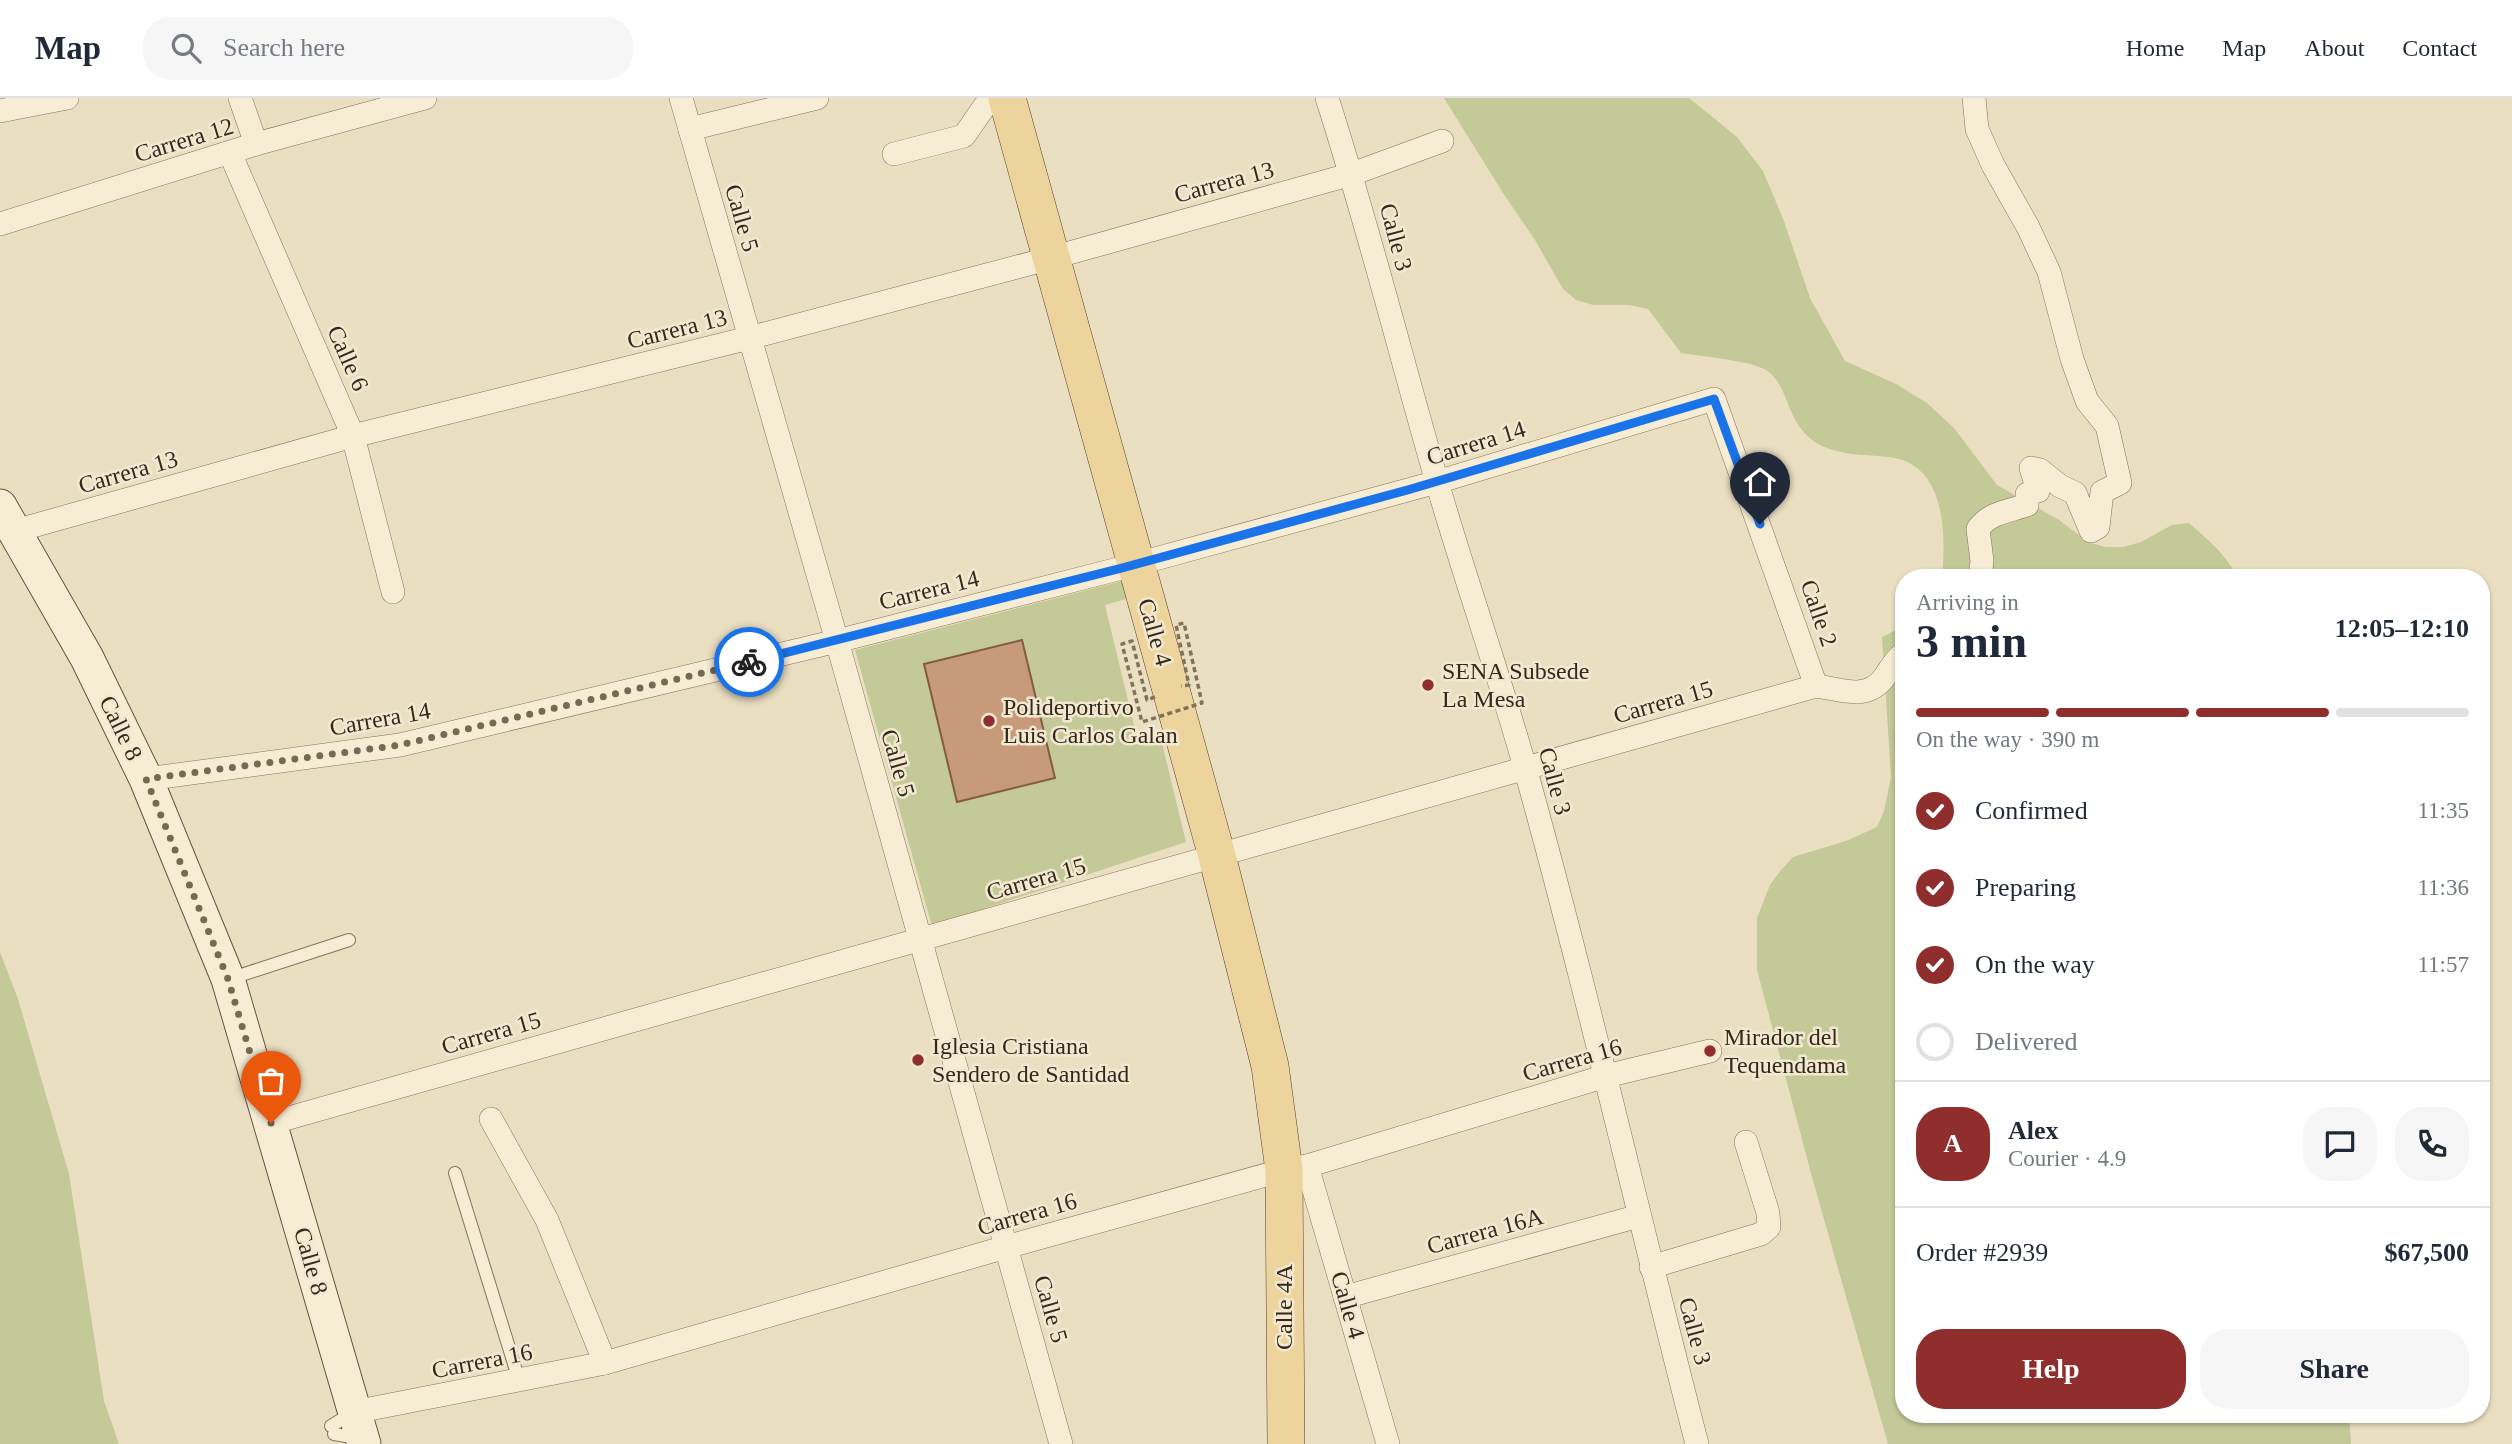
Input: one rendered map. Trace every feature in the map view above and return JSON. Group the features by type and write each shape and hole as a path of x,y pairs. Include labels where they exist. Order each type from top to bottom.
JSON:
{"main road":[{"name":"Calle 4","path":"1007,98 1217,856 1295,1168"},
{"name":"Calle 8","path":"7,518 87,658 146,779 228,979 271,1123 349,1431"},
{"name":"Calle 4A","path":"1286,1444 1295,1168"}],"street":[{"path":"0,111 67,98"},
{"path":"240,98 256,144"},
{"name":"Carrera 12","path":"0,223 256,144 425,98"},
{"name":"Calle 5","path":"681,98 837,641 1061,1444"},
{"path":"690,129 817,98"},
{"path":"894,154 964,136 984,107 998,98"},
{"name":"Calle 3","path":"1327,98 1352,174 1437,482 1525,768 1606,1076 1651,1267 1697,1444"},
{"path":"1974,98 1977,129 2049,271 2072,359 2087,401 2107,426 2120,483 2102,492 2098,527 2091,531 2075,493 2060,486 2040,470 2031,468 2038,491 2027,494 2026,505 1996,514 1980,524 1978,529 1981,569"},
{"name":"Carrera 13","path":"7,518 749,338 1352,174 1442,141"},
{"name":"Calle 6","path":"230,153 353,436 393,592"},
{"name":"Carrera 14","path":"146,779 400,745 837,641 1136,564 1437,482 1714,399"},
{"name":"Calle 2","path":"1714,399 1816,686"},
{"path":"1816,686 1867,692 1877,687 1895,661"},
{"name":"Carrera 15","path":"271,1123 1816,686"},
{"name":"Carrera 16","path":"349,1431 519,1380 604,1363 1006,1247 1295,1168 1606,1076 1710,1051"},
{"path":"491,1119 547,1220 604,1363"},
{"path":"1651,1267 1761,1234 1769,1227 1768,1213 1746,1142"},
{"name":"Calle 4","path":"1295,1168 1345,1297 1388,1444"},
{"name":"Carrera 16A","path":"1345,1297 1639,1216"}],"lane":[{"path":"228,979 349,940"},
{"path":"455,1173 519,1380"}],"path":[{"path":"1155,697 1147,700 1132,641 1122,643 1142,722 1202,703 1184,623 1176,625 1189,685 1181,687"}],"green space":[{"path":"1444,98 1689,98 1737,137 1763,171 1784,221 1810,298 1845,361 1896,384 1927,403 1954,428 1997,485 2059,520 2088,542 2105,547 2123,547 2141,542 2172,525 2189,523 2210,541 2233,569 1942,569 1942,521 1938,502 1932,486 1921,472 1907,462 1888,457 1860,455 1823,447 1799,425 1776,379 1769,372 1741,362 1681,353 1648,309 1629,305 1593,305 1576,300 1563,289 1535,240"},
{"path":"1122,581 1126,599 1105,605 1138,742 1160,735 1186,842 932,926 855,650"},
{"path":"1895,630 1895,1423 2350,1423 2351,1444 1888,1444 1812,1177 1757,970 1757,918 1770,885 1781,870 1793,857 1846,841 1877,827 1884,811 1891,777 1882,637"},
{"path":"0,952 18,999 69,1174 104,1401 119,1444 0,1444"}],"building":[{"name":"Polideportivo Luis Carlos Galan","path":"1022,640 1055,778 957,802 924,664"}],"way so far":[{"path":"271,1123 228,979 146,779 400,745 749,662"}],"place":[{"name":"SENA Subsede La Mesa","path":"1428,685"},
{"name":"Polideportivo Luis Carlos Galan","path":"989,721"},
{"name":"Mirador del Tequendama","path":"1710,1051"},
{"name":"Iglesia Cristiana Sendero de Santidad","path":"918,1060"}],"route":[{"path":"749,662 1122,568 1437,482 1714,399 1760,524"}]}
